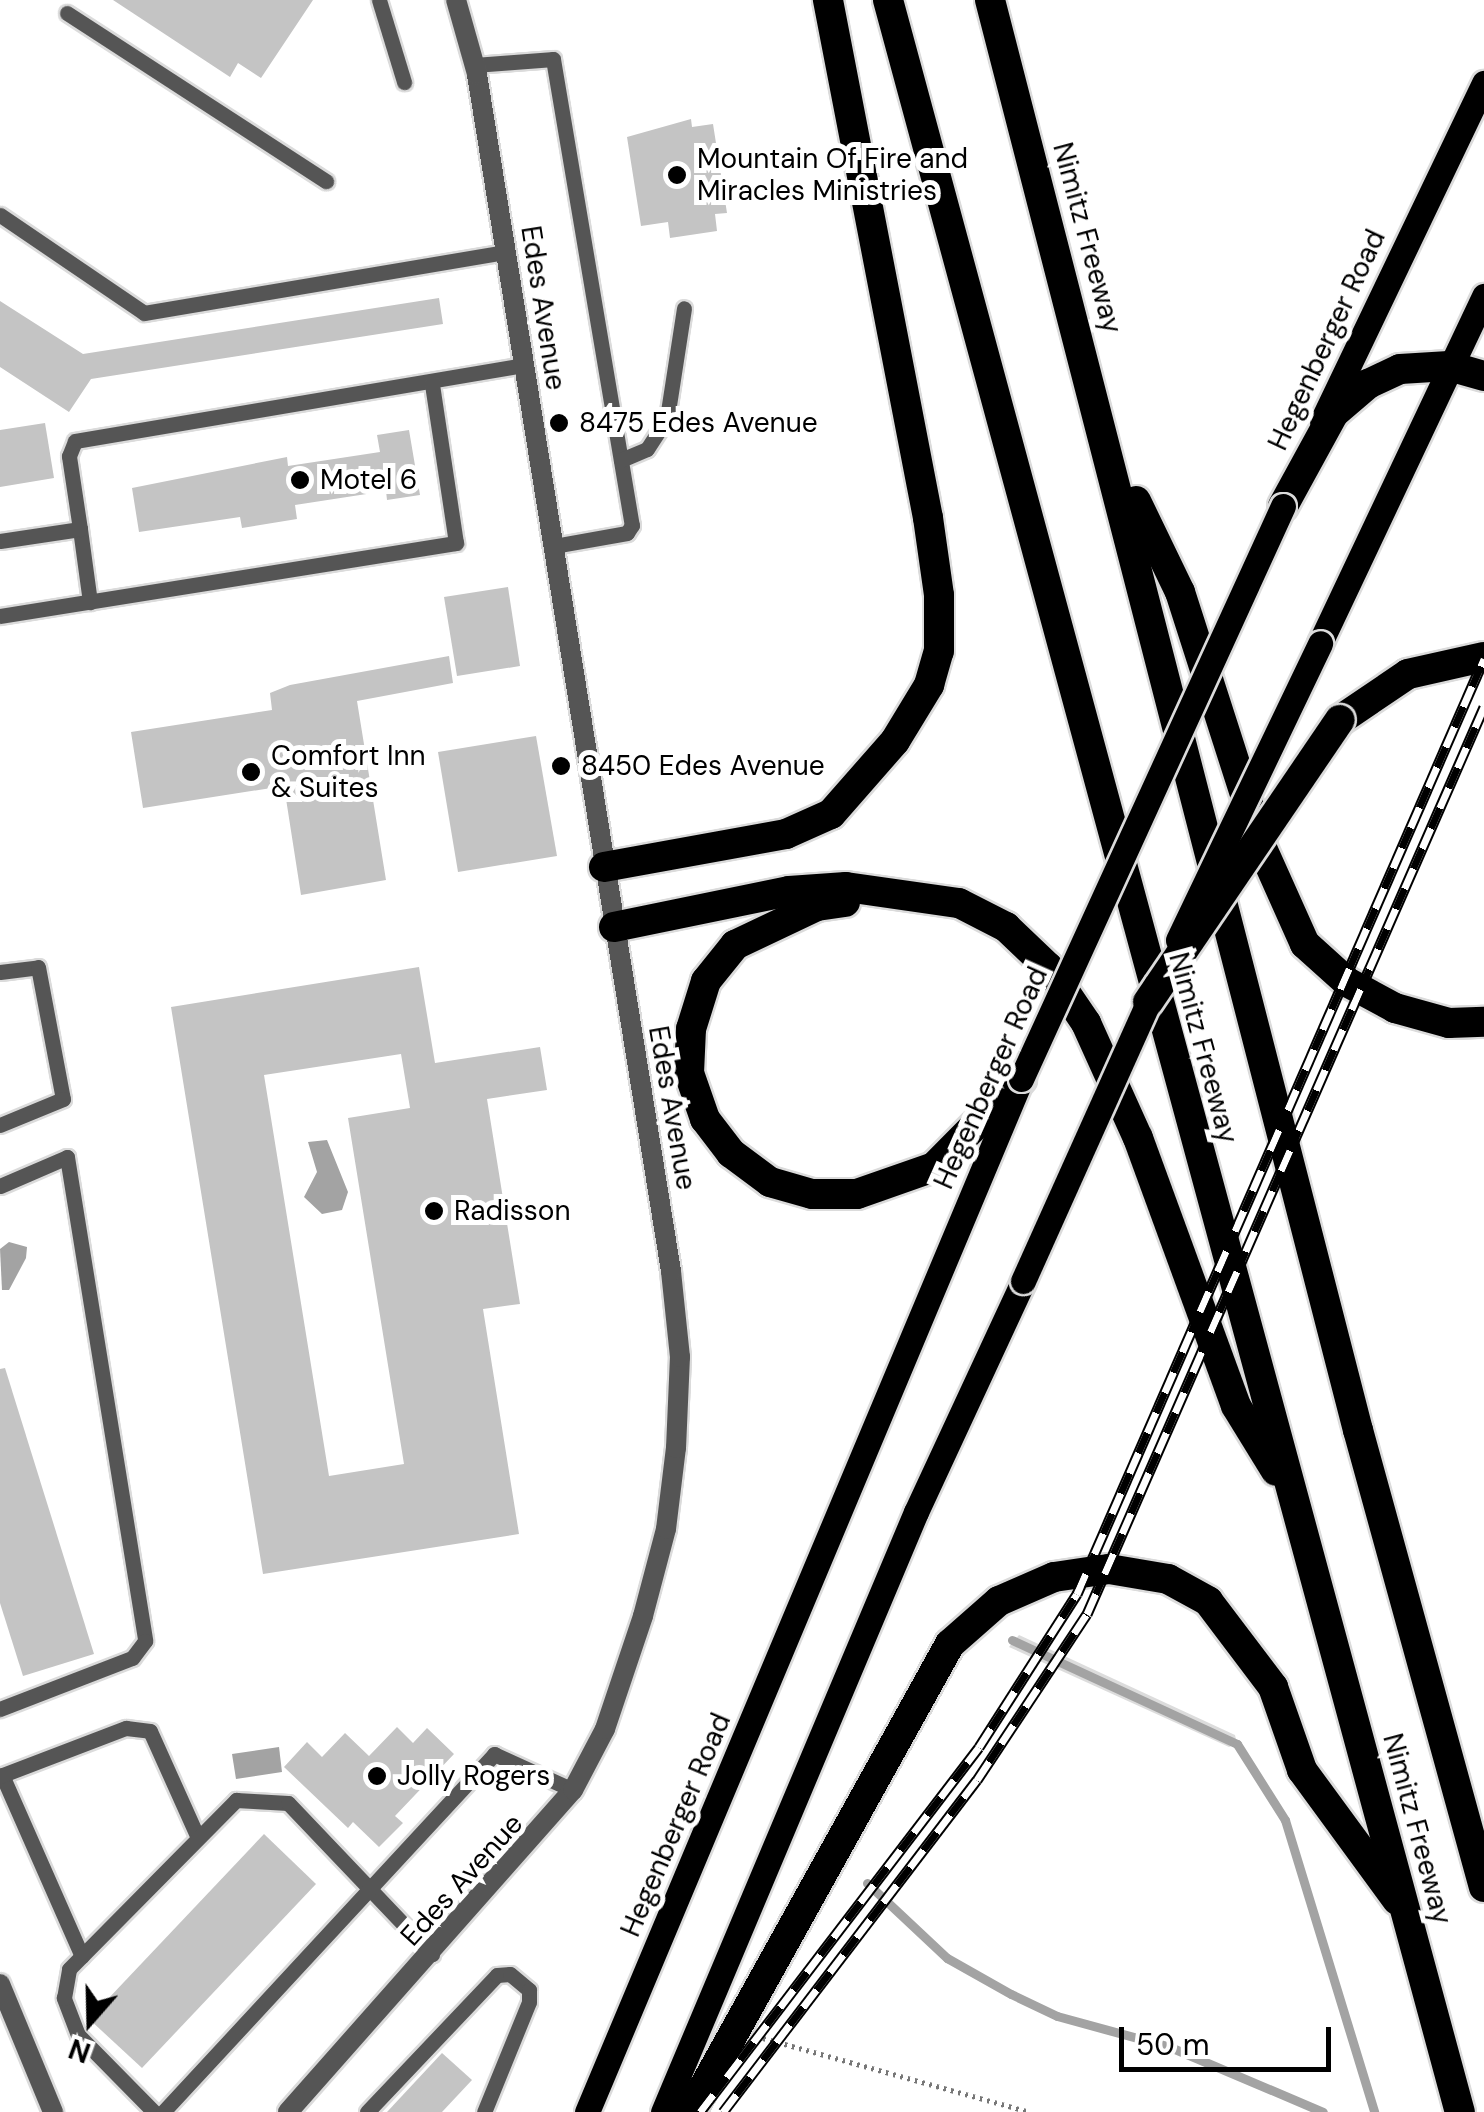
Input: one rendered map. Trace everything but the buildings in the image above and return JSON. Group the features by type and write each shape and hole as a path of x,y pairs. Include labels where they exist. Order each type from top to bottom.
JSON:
{"highway":[{"path":"604,867 786,834 831,814 896,741 929,685 939,651 940,594 928,518 828,0"},
{"name":"Nimitz Freeway","path":"888,0 1460,2112"},
{"name":"Nimitz Freeway","path":"990,0 1108,441 1353,1411 1484,1886"},
{"path":"1283,506 1334,413 1368,384 1400,368 1449,366 1484,376"},
{"path":"1108,441 1180,592 1262,848 1305,944 1347,982 1395,1008 1448,1022 1484,1022"},
{"path":"1148,1002 1340,720 1408,674 1484,657"},
{"path":"614,927 789,892 908,892 959,903 1006,927 1048,966 1086,1023 1138,1138 1236,1406 1294,1499"},
{"path":"908,892 817,906 735,945 706,981 691,1029 690,1073 705,1119 731,1153 770,1182 812,1194 856,1194 934,1168 1021,1079"},
{"path":"690,2112 733,2028 950,1644 999,1601 1054,1578 1109,1570 1168,1579 1208,1601 1274,1687 1302,1770 1407,1915"}],"main road":[{"name":"Hegenberger Road","path":"588,2112 1021,1079 1283,506 1484,84"},
{"path":"663,2112 916,1512 1148,1002 1484,296"}],"street":[{"name":"Edes Avenue","path":"288,2112 432,1954 573,1790 605,1729 643,1616 666,1529 676,1448 680,1358 671,1271 475,65 456,0"},
{"path":"0,1984 53,2112"}],"lane":[{"path":"379,0 404,82"},
{"path":"68,13 326,181"},
{"path":"475,65 553,59 632,525 627,532 553,546"},
{"path":"0,215 144,313 506,252"},
{"path":"621,460 647,449 667,418 684,308"},
{"path":"90,602 69,456 75,441 432,384 525,365"},
{"path":"0,616 456,543 432,384"},
{"path":"0,541 80,529"},
{"path":"0,972 38,967 63,1099 0,1126"},
{"path":"0,1186 67,1157 145,1641 132,1658 0,1709"},
{"path":"82,1956 1,1776 126,1728 150,1732 198,1838"},
{"path":"162,2112 494,1754 573,1790"},
{"path":"154,2112 78,2034 64,1998 69,1969 236,1800 288,1803 432,1954"},
{"path":"367,2112 497,1975 510,1974 529,1990 529,2002 484,2112"}],"path":[{"path":"733,2028 1030,2112"}],"shaded area":[{"path":"327,1140 348,1192 342,1210 322,1214 304,1197 317,1172 308,1142"},
{"path":"9,1242 27,1247 26,1258 9,1290 2,1290 0,1249"},
{"path":"1019,1635 1235,1735 1237,1744 1229,1747 1009,1647"},
{"path":"279,1747 282,1772 236,1779 232,1754"}],"waterway":[{"path":"1012,1640 1237,1744 1285,1820 1374,2112"},
{"path":"867,1883 947,1958 1011,1994 1057,2016 1170,2047 1323,2112"}],"railway":[{"path":"700,2112 979,1747 1077,1594 1484,659"},
{"path":"723,2112 977,1780 1087,1614 1484,707"}],"place":[{"name":"Mountain Of Fire and Miracles Ministries","path":"677,175"},
{"name":"8475 Edes Avenue","path":"559,423"},
{"name":"Motel 6","path":"300,480"},
{"name":"8450 Edes Avenue","path":"561,766"},
{"name":"Comfort Inn & Suites","path":"251,772"},
{"name":"Radisson","path":"434,1211"},
{"name":"Jolly Rogers","path":"377,1776"}]}
